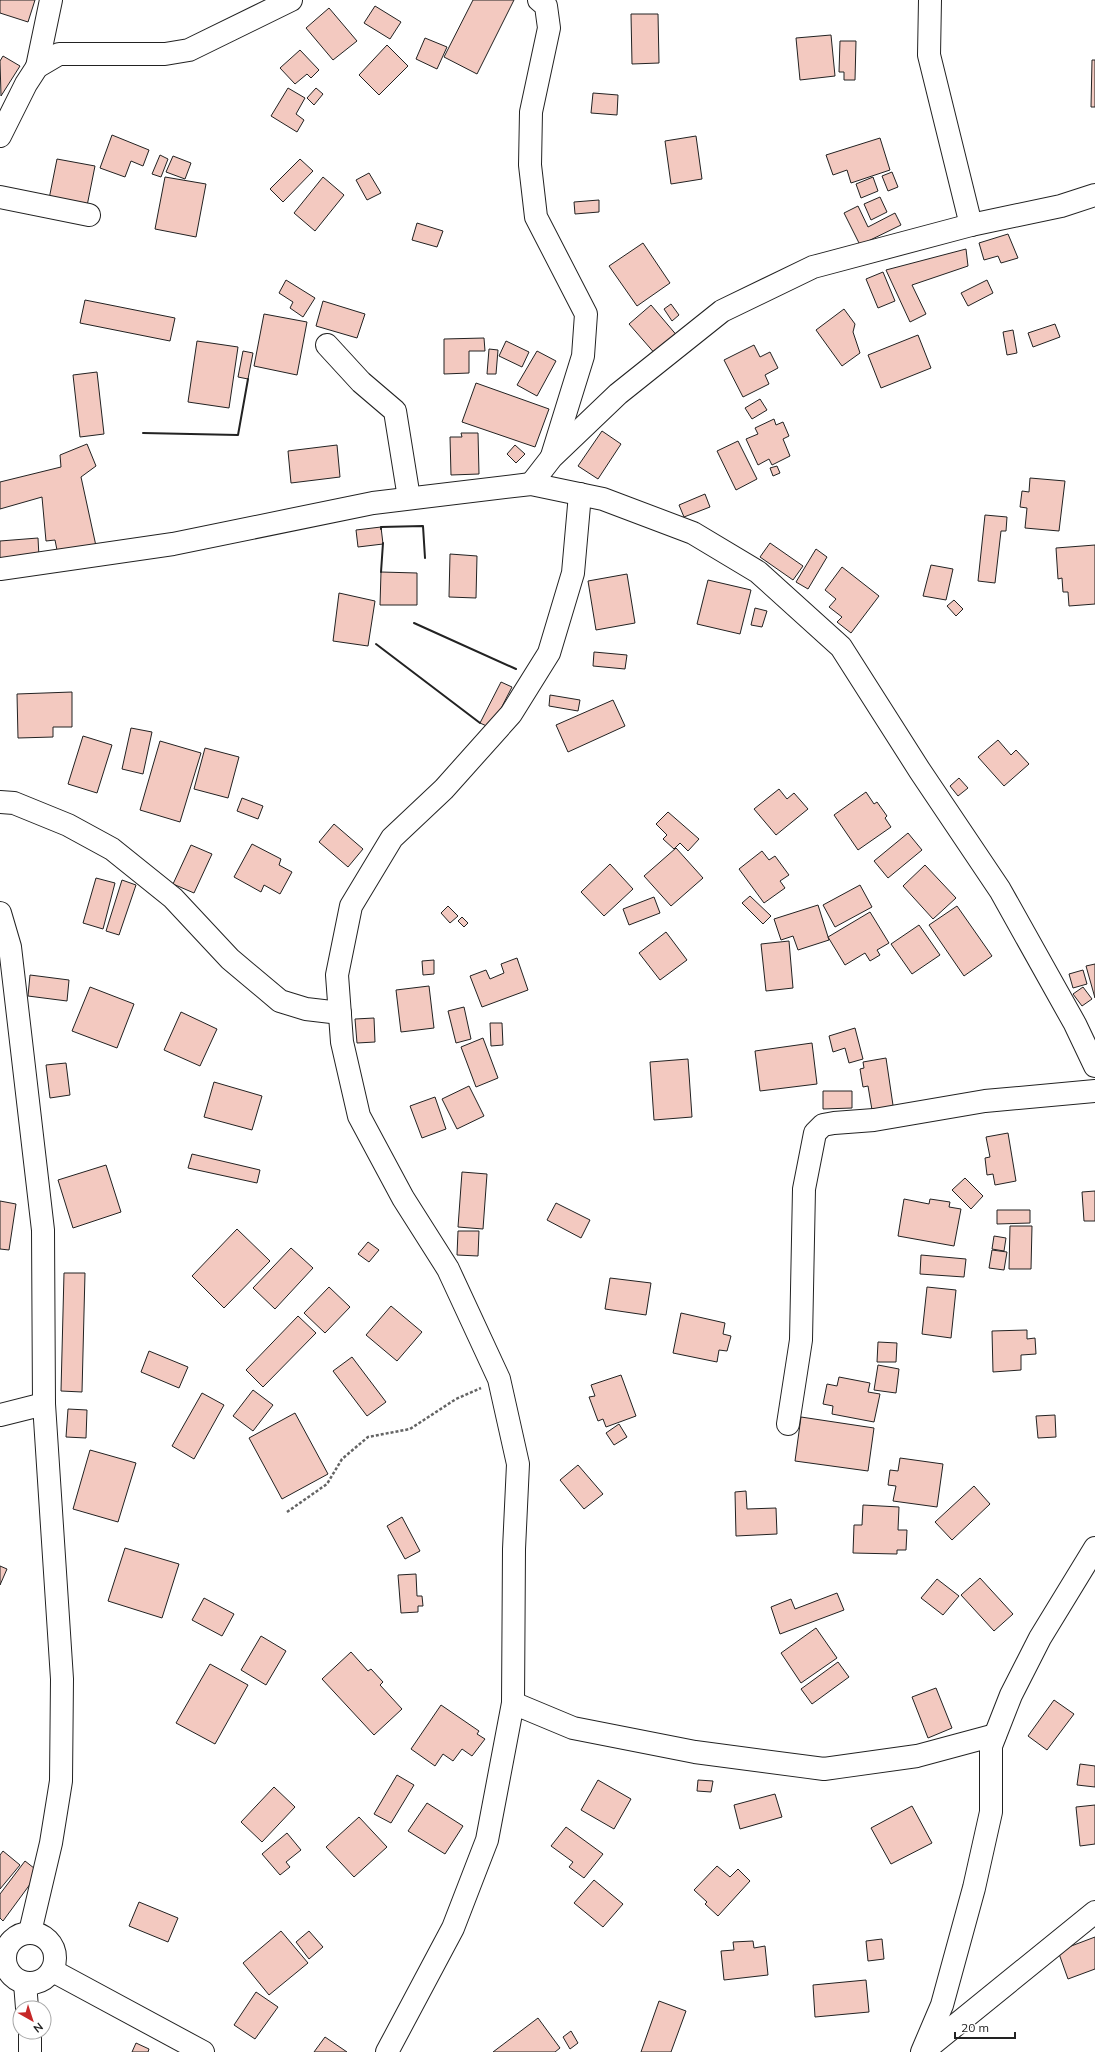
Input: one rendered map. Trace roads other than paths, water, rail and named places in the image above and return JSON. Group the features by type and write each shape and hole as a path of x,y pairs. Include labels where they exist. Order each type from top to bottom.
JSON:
{"street":[{"path":"38,67 51,0"},
{"path":"0,136 26,84 38,67 59,54 165,54 189,50 292,0"},
{"path":"539,0 546,6 549,28 531,112 530,165 536,217 586,314 583,356 552,457"},
{"path":"930,0 929,55 971,225"},
{"path":"531,484 552,457 618,394 722,311 813,268 971,225 1061,206 1095,195"},
{"path":"0,197 89,215"},
{"path":"327,345 362,382 395,411 409,498"},
{"path":"0,570 173,544 373,502 531,484 603,499 693,533 758,572 841,648 920,771 1000,890 1075,1024 1095,1066"},
{"path":"387,2052 453,1928 487,1840 513,1703 514,1549 518,1464 499,1379 448,1269 403,1198 359,1116 342,1042 337,975 351,906 392,838 444,789 511,714 549,653 573,573 580,494"},
{"path":"0,802 14,804 68,825 112,848 173,898 230,959 280,1001 306,1009 340,1012"},
{"path":"0,913 43,1230 44,1404 62,1679 61,1781 51,1843 30,1932"},
{"path":"788,1424 801,1340 804,1189 815,1134 824,1125 834,1123 874,1120 985,1101 1095,1091"},
{"path":"0,1415 44,1404"},
{"path":"922,2052 942,2005 978,1873 991,1812 991,1746 1011,1695 1040,1638 1095,1548"},
{"path":"513,1703 573,1728 695,1752 824,1769 917,1756 995,1735"},
{"path":"922,2052 1095,1912"},
{"path":"8,1965 36,1983 46,1979 53,1971 56,1960 55,1950 50,1941 41,1935 30,1932 20,1935 11,1941 8,1965 23,2000"},
{"path":"53,1971 203,2052"},
{"path":"30,2040 30,2052"}]}
